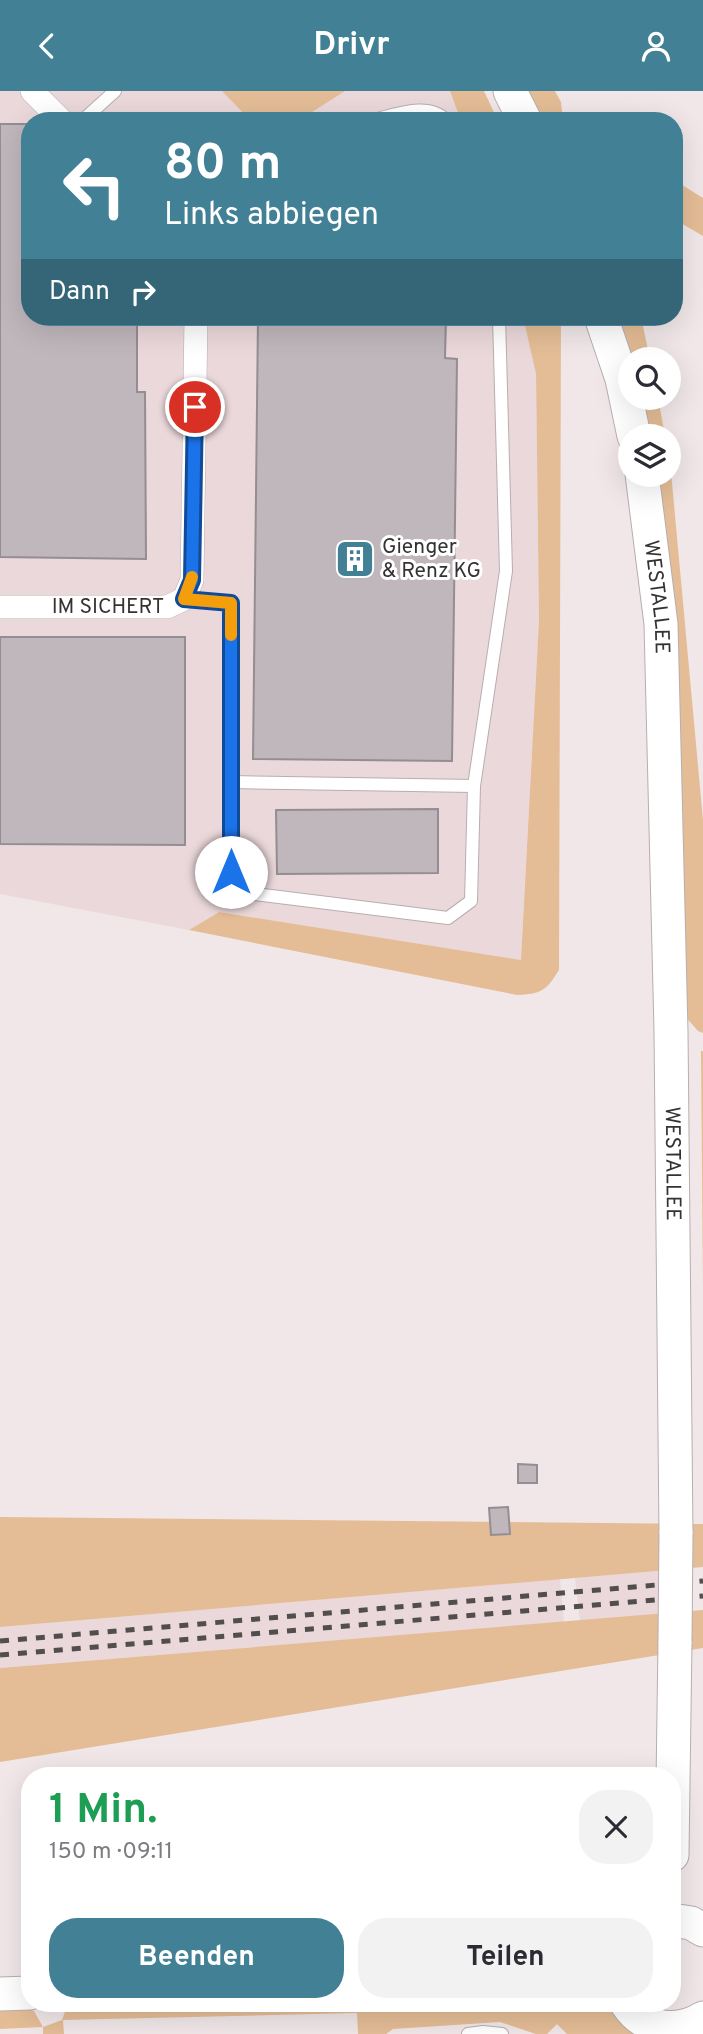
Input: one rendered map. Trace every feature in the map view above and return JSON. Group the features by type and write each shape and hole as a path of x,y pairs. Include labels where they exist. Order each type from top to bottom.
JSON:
{"main road":[{"path":"510,91 520,112"},
{"path":"604,326 622,379 631,424"},
{"name":"WESTALLEE","path":"644,487 661,624 671,1031 676,1534 673,1767"},
{"path":"681,1921 691,1923 703,1930"},
{"path":"0,1994 21,1993"},
{"path":"632,2012 649,2024 668,2032 691,2026 703,2018"}],"street":[{"path":"33,91 53,112"},
{"name":"IM SICHERT","path":"0,607 167,607 184,599 192,580 196,326"}],"lane":[{"path":"92,112 114,91"},
{"path":"412,112 429,112"},
{"path":"184,599 231,603 231,872 247,893 448,918 471,901 474,786 506,571 499,326"},
{"path":"231,782 474,786"},
{"path":"468,2034 502,2034"}],"shaded area":[{"path":"0,91 450,91 458,112 21,112 21,326 525,326 536,374 539,620 521,960 219,912 189,930 0,894"},
{"path":"222,91 345,91 312,112 242,112"},
{"path":"450,91 484,91 494,112 458,112"},
{"path":"528,91 555,91 561,102 562,112 538,112"},
{"path":"683,186 703,198 703,236 683,224"},
{"path":"525,326 561,326 559,970 542,990 517,995 189,930 219,912 521,960 539,620 536,374"},
{"path":"617,326 643,326 647,347 625,347"},
{"path":"639,410 660,410 663,424 642,424"},
{"path":"654,487 672,487 703,820 703,1033 682,1013"},
{"path":"701,1051 703,1051 703,1289"},
{"path":"0,1517 703,1524 703,1567 0,1627"},
{"path":"662,1570 662,1614 580,1621 575,1578"},
{"path":"560,1579 564,1622 0,1668 0,1627"},
{"path":"703,1610 703,1648 0,1762 0,1668"},
{"path":"17,2004 21,2006 21,2012 35,2012 43,2027 0,2029 0,2005"},
{"path":"65,2012 614,2012 635,2034 567,2034 557,2024 547,2034 536,2034 500,2022 393,2029 386,2034 358,2034 357,2013 63,2020 64,2034 43,2034 43,2027 62,2020"}],"building":[{"path":"0,124 21,124 21,326 137,326 137,392 145,392 146,559 0,557"},
{"name":"Gienger & Renz KG","path":"258,326 446,326 445,358 457,359 452,761 253,759"},
{"path":"0,637 185,637 185,845 0,844"},
{"path":"438,809 438,873 277,874 276,810"},
{"path":"518,1464 537,1465 537,1483 518,1483"},
{"path":"508,1507 510,1534 491,1535 489,1508"}],"railway":[{"path":"0,1641 703,1581"},
{"path":"0,1655 703,1596"}],"slow traffic":[{"path":"192,577 184,599 231,603 231,635"}],"place":[{"name":"Gienger & Renz KG","path":"355,559"}],"route":[{"path":"195,407 192,580 184,599 231,603 231,872"}]}
